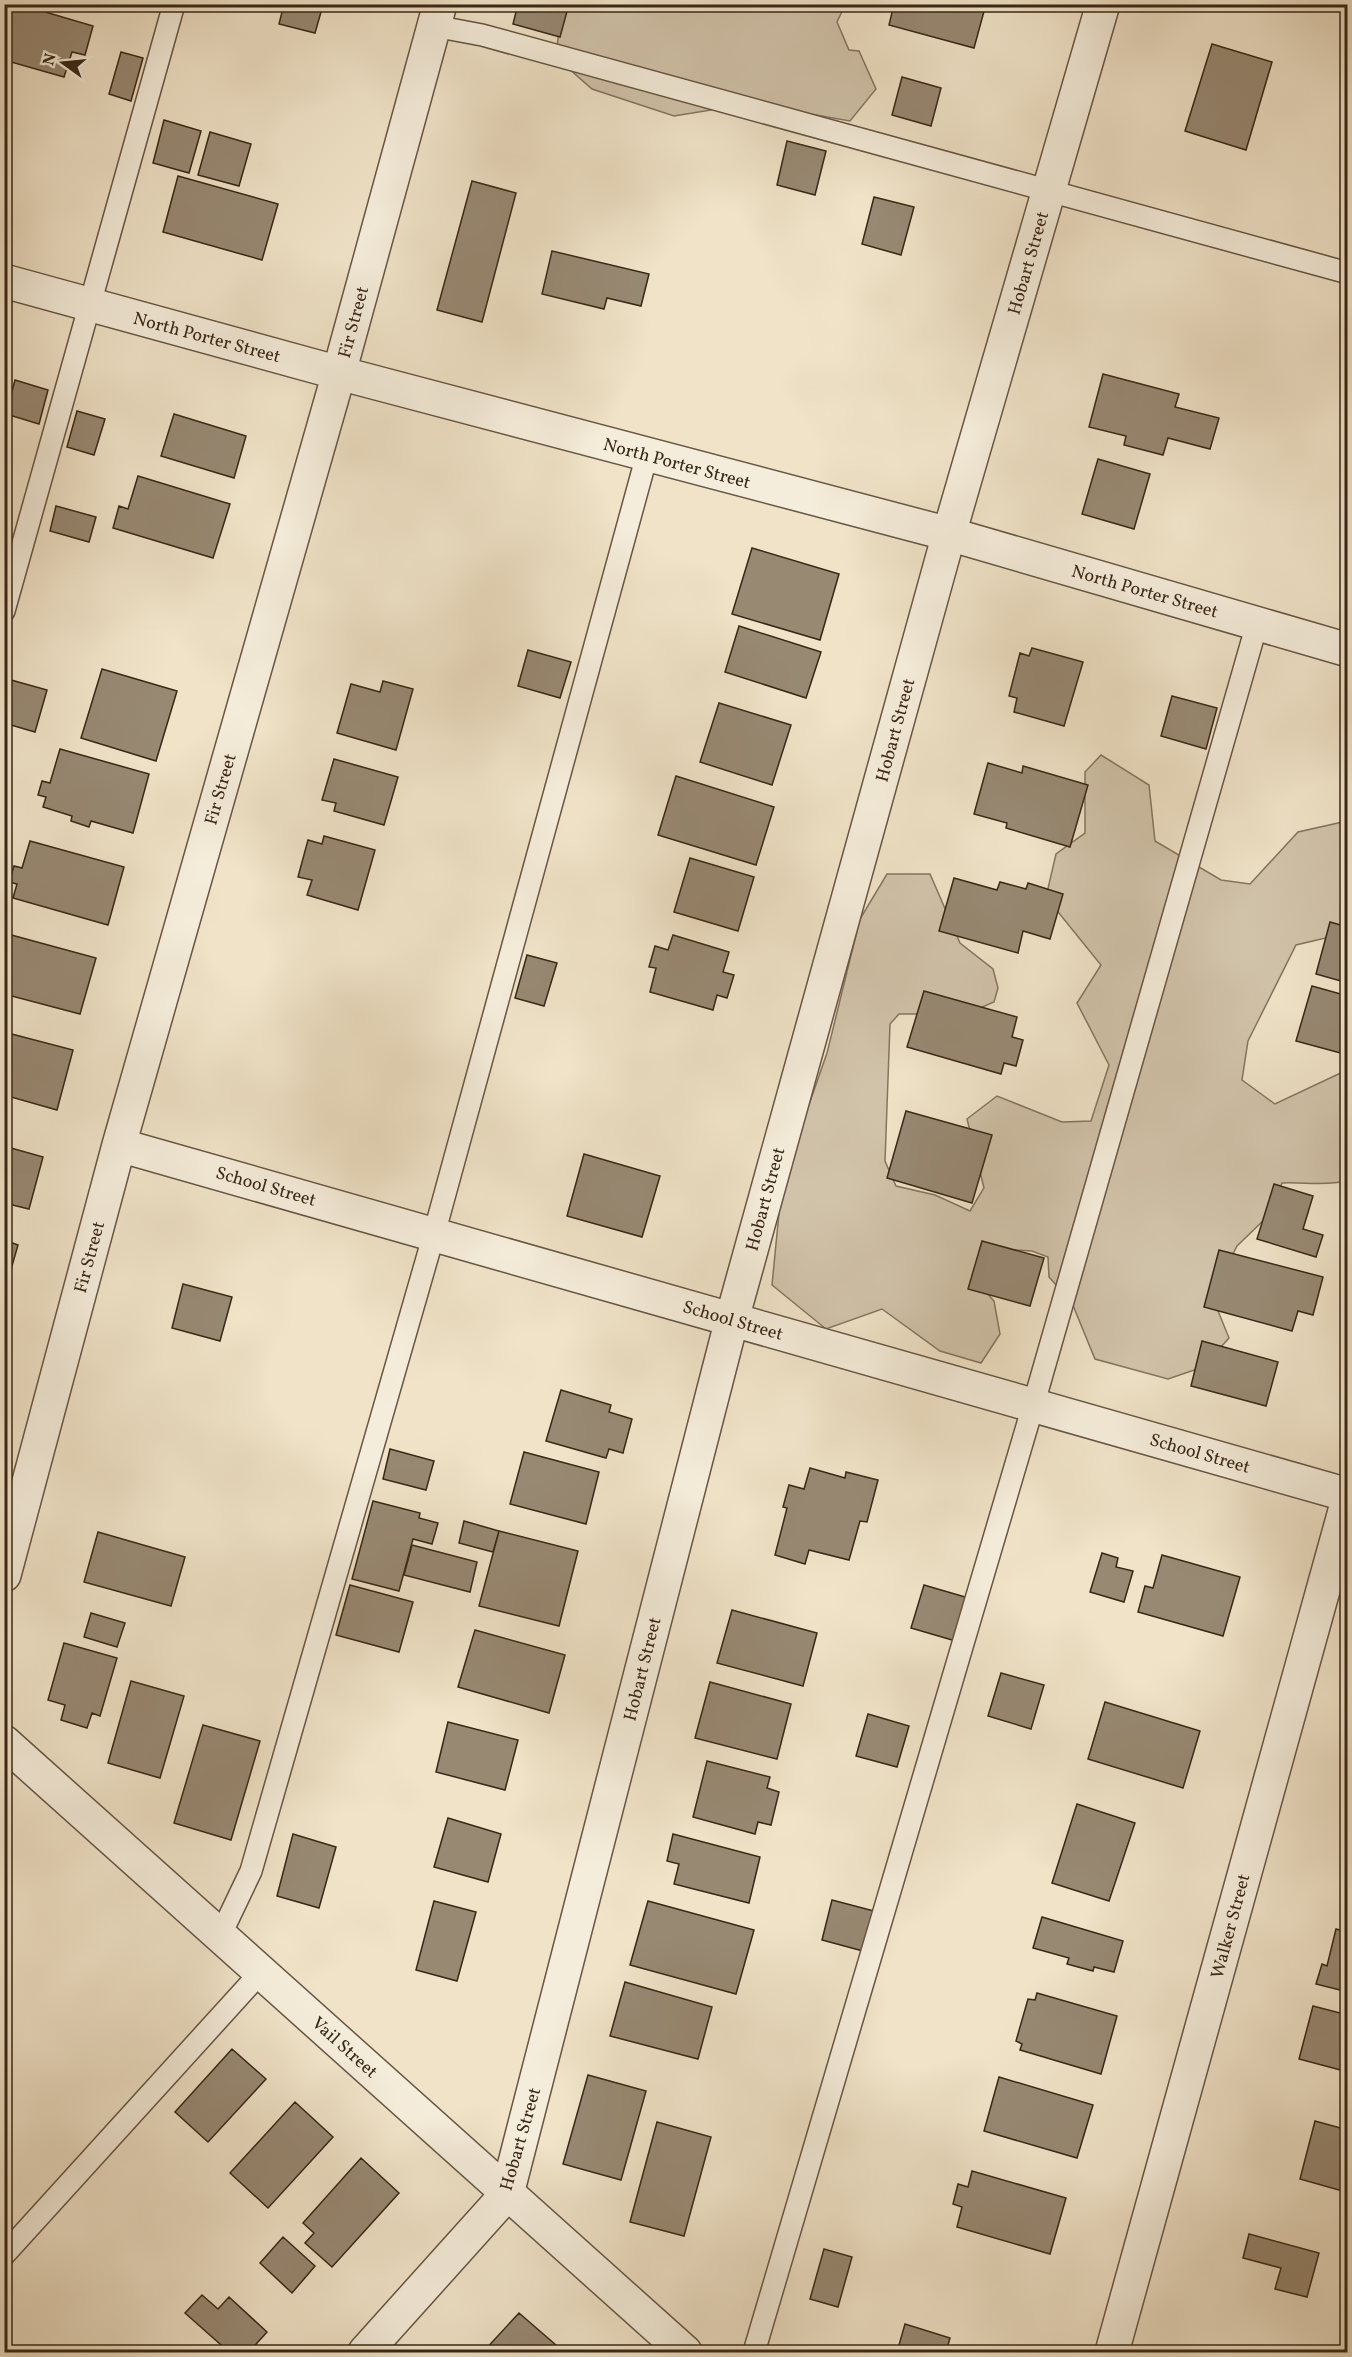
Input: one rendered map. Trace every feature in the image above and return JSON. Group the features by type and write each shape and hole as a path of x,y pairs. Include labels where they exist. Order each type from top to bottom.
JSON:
{"street":[{"name":"Hobart Street","path":"365,2352 507,2194 732,1319 949,534 1103,4"},
{"name":"Fir Street","path":"4,1575 119,1144 339,373 437,15"},
{"name":"North Porter Street","path":"4,281 339,373 949,534 1347,650"},
{"name":"School Street","path":"119,1144 1347,1495"},
{"name":"Walker Street","path":"1112,2352 1347,1500"},
{"name":"Vail Street","path":"7,1749 261,1972 685,2352"}],"lane":[{"path":"4,611 174,4"},
{"path":"437,15 482,35 1347,273"},
{"path":"220,1936 251,1871 434,1234 647,455"},
{"path":"754,2352 1033,1406 1257,624"},
{"path":"4,2255 261,1972"}],"shaded area":[{"path":"562,5 845,5 837,22 849,50 859,51 876,89 850,121 776,108 717,109 674,116 592,89 567,67 557,47"},
{"path":"1101,755 1149,785 1155,841 1221,880 1250,884 1298,832 1347,821 1347,933 1296,945 1248,1041 1242,1080 1275,1104 1347,1070 1347,1181 1323,1184 1282,1183 1267,1217 1237,1246 1212,1296 1229,1338 1203,1367 1168,1379 1095,1359 1072,1303 1049,1277 1048,1257 1032,1251 984,1248 977,1282 994,1301 1000,1334 981,1363 940,1351 882,1309 826,1329 772,1285 782,1182 827,1053 860,919 887,874 930,874 960,943 993,969 998,988 994,1002 966,1014 899,1014 890,1024 885,1161 896,1186 935,1195 970,1211 984,1188 967,1119 997,1096 1062,1122 1091,1121 1109,1065 1077,1003 1101,965 1046,897 1056,854 1085,833 1085,772"}],"building":[{"path":"4,4 18,4 93,26 85,55 72,52 64,77 4,60"},
{"path":"284,4 323,5 315,33 279,24"},
{"path":"518,4 569,4 560,37 513,24"},
{"path":"894,4 986,4 974,48 889,25"},
{"path":"1212,44 1272,62 1246,150 1185,131"},
{"path":"121,52 143,58 131,101 109,94"},
{"path":"902,77 941,88 931,126 892,115"},
{"path":"164,120 201,131 189,173 153,163"},
{"path":"210,132 251,144 239,186 198,175"},
{"path":"787,141 826,151 815,195 777,185"},
{"path":"178,176 278,204 262,260 163,232"},
{"path":"472,181 516,193 482,322 437,310"},
{"path":"874,197 914,207 901,255 862,244"},
{"path":"552,251 649,274 641,306 607,298 604,309 542,294"},
{"path":"1103,374 1179,394 1175,407 1219,418 1210,449 1168,438 1163,455 1124,445 1126,436 1089,427"},
{"path":"15,380 48,390 39,424 6,414"},
{"path":"77,411 105,419 94,455 67,447"},
{"path":"174,414 246,436 234,478 161,456"},
{"path":"1098,459 1150,474 1134,529 1082,514"},
{"path":"138,476 230,504 213,558 113,528 119,506 128,509"},
{"path":"56,506 96,517 89,542 50,531"},
{"path":"752,548 839,574 820,640 732,614"},
{"path":"739,626 821,652 806,698 725,672"},
{"path":"1032,648 1083,662 1064,726 1014,712 1017,698 1009,696 1020,653 1029,656"},
{"path":"528,650 571,662 560,698 518,686"},
{"path":"102,669 177,691 156,761 81,738"},
{"path":"4,678 47,690 35,732 4,723"},
{"path":"383,681 413,689 396,750 337,733 351,684 380,692"},
{"path":"1172,696 1217,708 1206,749 1161,736"},
{"path":"719,703 791,725 772,785 700,762"},
{"path":"60,749 149,774 133,833 91,821 89,827 71,821 72,816 43,807 46,797 38,795 42,781 50,783"},
{"path":"334,759 398,777 384,825 334,811 336,803 322,800"},
{"path":"988,763 1022,773 1023,766 1088,785 1070,847 1006,828 1007,823 974,814"},
{"path":"676,776 774,807 756,865 658,835"},
{"path":"324,836 375,850 358,910 307,895 312,880 298,877 308,840 322,844"},
{"path":"30,841 124,867 108,925 13,898 17,884 9,882 14,866 22,868"},
{"path":"690,858 754,877 738,931 674,912"},
{"path":"954,878 997,890 1000,882 1026,889 1028,883 1063,894 1050,939 1023,931 1018,953 939,931"},
{"path":"1330,922 1348,927 1348,983 1316,974"},
{"path":"4,933 96,958 80,1014 4,994"},
{"path":"673,935 729,952 723,972 734,975 727,998 717,995 713,1010 650,992 656,968 649,967 655,946 668,950"},
{"path":"527,955 557,963 544,1006 515,998"},
{"path":"1312,986 1348,996 1348,1055 1296,1041"},
{"path":"924,991 1017,1017 1012,1037 1023,1040 1016,1066 1004,1063 1001,1074 907,1047"},
{"path":"4,1032 73,1050 57,1110 4,1095"},
{"path":"906,1111 992,1135 972,1203 887,1178"},
{"path":"4,1146 43,1157 29,1209 4,1203"},
{"path":"584,1154 660,1176 642,1237 567,1216"},
{"path":"1274,1184 1313,1196 1303,1229 1323,1235 1316,1257 1257,1239"},
{"path":"4,1235 9,1236 7,1241 18,1245 4,1294"},
{"path":"982,1241 1044,1258 1030,1306 968,1289"},
{"path":"1219,1250 1323,1277 1313,1315 1298,1311 1292,1331 1204,1307"},
{"path":"183,1284 232,1297 220,1341 172,1328"},
{"path":"1202,1341 1278,1362 1266,1406 1191,1386"},
{"path":"561,1390 611,1405 609,1412 632,1419 623,1453 609,1449 606,1458 546,1441"},
{"path":"390,1449 434,1461 426,1490 383,1479"},
{"path":"524,1452 599,1472 586,1524 510,1504"},
{"path":"810,1468 845,1478 846,1472 878,1480 867,1522 860,1521 849,1560 809,1550 805,1564 775,1555 787,1508 783,1507 789,1485 804,1489"},
{"path":"373,1501 420,1513 419,1518 438,1523 432,1544 413,1539 399,1591 352,1579"},
{"path":"464,1521 499,1531 493,1552 459,1543"},
{"path":"499,1531 578,1551 559,1626 479,1606"},
{"path":"98,1532 185,1557 171,1606 84,1582"},
{"path":"412,1545 477,1562 470,1592 404,1575"},
{"path":"1102,1553 1118,1558 1116,1567 1133,1571 1124,1602 1090,1592"},
{"path":"1162,1555 1240,1577 1223,1636 1138,1612 1145,1586 1153,1588"},
{"path":"350,1585 413,1602 399,1652 336,1635"},
{"path":"924,1585 972,1599 959,1642 911,1628"},
{"path":"732,1610 817,1633 803,1686 717,1663"},
{"path":"91,1613 125,1623 117,1647 84,1637"},
{"path":"475,1630 565,1655 549,1713 458,1687"},
{"path":"64,1643 117,1658 100,1716 92,1713 87,1728 61,1720 65,1705 48,1700"},
{"path":"1001,1673 1044,1685 1031,1729 988,1716"},
{"path":"131,1681 184,1696 160,1778 108,1763"},
{"path":"710,1682 791,1704 777,1759 695,1738"},
{"path":"1105,1702 1200,1731 1183,1788 1088,1759"},
{"path":"868,1714 909,1726 897,1767 856,1756"},
{"path":"448,1722 518,1740 505,1790 436,1772"},
{"path":"203,1725 260,1741 231,1840 174,1823"},
{"path":"707,1761 770,1777 767,1788 779,1792 771,1825 758,1822 755,1834 693,1817"},
{"path":"1077,1804 1135,1823 1109,1901 1052,1883"},
{"path":"448,1818 501,1834 488,1882 434,1867"},
{"path":"293,1834 336,1847 319,1908 277,1896"},
{"path":"673,1834 760,1857 749,1903 674,1884 679,1864 667,1861"},
{"path":"832,1900 874,1911 863,1951 822,1940"},
{"path":"434,1901 476,1912 457,1981 416,1970"},
{"path":"648,1901 754,1930 736,1994 630,1965"},
{"path":"1042,1917 1123,1941 1114,1972 1094,1967 1093,1971 1067,1964 1069,1958 1033,1948"},
{"path":"1336,1929 1348,1932 1348,1992 1316,1984 1322,1964 1327,1966"},
{"path":"625,1982 712,2007 698,2059 610,2036"},
{"path":"1037,1993 1117,2016 1101,2074 1020,2050 1022,2044 1016,2041 1028,1999 1035,2000"},
{"path":"1313,2006 1348,2015 1348,2072 1299,2059"},
{"path":"232,2049 266,2079 208,2142 175,2112"},
{"path":"588,2075 646,2091 621,2180 563,2164"},
{"path":"999,2077 1093,2105 1077,2158 984,2131"},
{"path":"295,2102 333,2137 268,2208 230,2173"},
{"path":"1315,2121 1348,2130 1346,2192 1300,2179"},
{"path":"657,2122 711,2137 684,2236 630,2222"},
{"path":"361,2158 399,2193 332,2267 305,2243 314,2233 303,2223"},
{"path":"972,2171 1066,2198 1050,2254 957,2227 962,2207 953,2204 958,2184 968,2187"},
{"path":"1249,2234 1319,2253 1307,2297 1275,2289 1281,2268 1243,2258"},
{"path":"283,2237 315,2266 292,2293 260,2263"},
{"path":"824,2249 852,2257 838,2307 810,2299"},
{"path":"202,2295 218,2309 229,2297 267,2332 249,2352 229,2352 185,2313"},
{"path":"519,2313 564,2352 483,2352"},
{"path":"905,2324 950,2338 946,2352 897,2352"}]}
